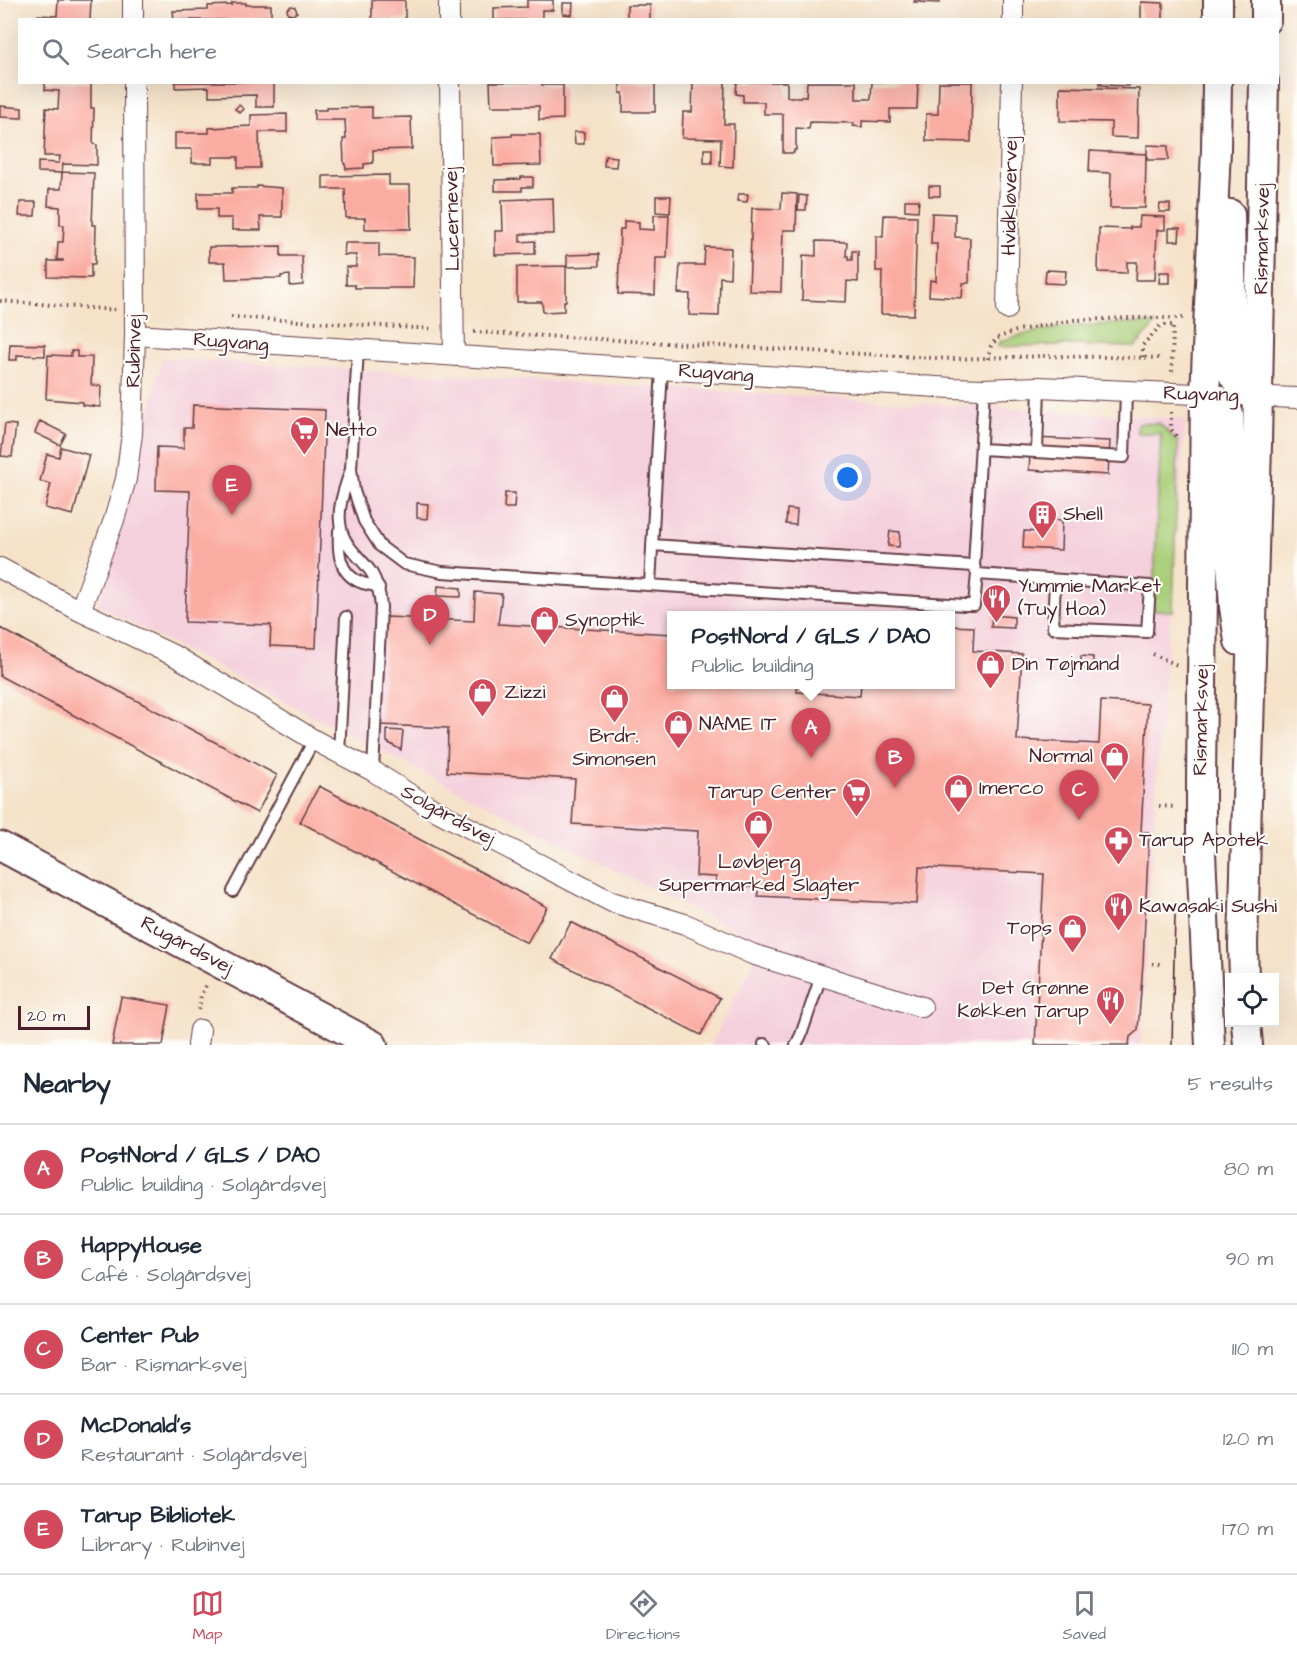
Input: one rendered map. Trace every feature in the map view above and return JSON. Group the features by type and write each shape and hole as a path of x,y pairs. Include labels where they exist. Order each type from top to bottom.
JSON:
{"main road":[{"path":"1218,0 1218,18"},
{"path":"1266,0 1266,18"},
{"name":"Rismarksvej","path":"1210,1044 1201,791 1205,395 1217,84"},
{"name":"Rismarksvej","path":"1244,973 1259,396 1264,84"},
{"name":"Rismarksvej","path":"1216,149 1231,218 1233,375 1243,390 1259,396"},
{"name":"Rismarksvej","path":"1205,395 1222,405 1229,414 1230,545 1233,597 1250,720"},
{"name":"Rugårdsvej","path":"0,846 373,1045"},
{"path":"1246,1027 1248,1045"}],"street":[{"path":"133,0 133,18"},
{"path":"449,0 449,18"},
{"path":"1013,0 1013,18"},
{"name":"Rubinvej","path":"80,611 114,520 126,479 132,434 135,335 134,84"},
{"name":"Lucernevej","path":"450,84 454,356"},
{"name":"Hvidkløvervej","path":"1007,309 1012,84"},
{"name":"Rugvang","path":"135,335 984,388 1039,387 1297,398"},
{"name":"Solgårdsvej","path":"0,568 80,611 177,657 314,740 373,771 433,809 612,902 685,924 752,954 921,1007"}],"lane":[{"path":"358,350 351,469 354,491 364,521 380,546 404,564 442,572 974,605 984,388"},
{"path":"650,584 662,369"},
{"path":"1037,452 1039,387"},
{"path":"981,449 1124,457 1126,392"},
{"path":"351,469 341,503 339,559 344,570 356,581 378,588"},
{"path":"340,521 342,535 349,549 370,571 378,588 381,607 373,771"},
{"path":"652,546 975,570 1150,586 1148,632 1053,628 1055,579"},
{"path":"339,753 346,617"},
{"path":"233,891 314,740"},
{"path":"796,1045 821,976"}],"path":[{"path":"0,301 135,312"},
{"path":"224,317 952,359 1045,356 1161,358"},
{"path":"1173,318 1173,325"},
{"path":"988,359 997,338 1019,330 1074,321 1209,318"},
{"path":"1143,357 1143,345 1161,325 1166,325"},
{"path":"1153,654 1178,666"},
{"path":"1159,806 1175,807"},
{"path":"199,1037 196,1028 201,995 217,962"},
{"path":"1152,964 1163,964"}],"shaded area":[{"path":"162,358 1186,419 1156,786 1141,1045 711,1045 762,945 98,606 135,479"}],"green space":[{"path":"1124,323 1156,324 1135,347 1061,345 998,347 999,342 1029,333"},
{"path":"1159,423 1178,442 1173,611 1154,610 1161,434 1137,433 1138,424"}],"building":[{"path":"58,0 91,0 90,18 38,18 38,15 57,16"},
{"path":"372,0 405,0 405,18 372,18"},
{"path":"527,0 553,0 553,10 542,10 542,18 494,18 494,8 527,7"},
{"path":"915,0 940,0 940,3 914,2"},
{"path":"1141,2 1163,3 1163,18 1141,18"},
{"path":"232,3 246,3 246,5 271,5 271,18 174,18 173,11 208,10 208,6 232,5"},
{"path":"563,3 573,3 572,15 563,14"},
{"path":"627,5 650,5 650,18 627,18"},
{"path":"291,6 295,7 297,12 293,15 288,14 287,9"},
{"path":"45,84 91,84 91,108 94,108 93,144 97,145 97,165 63,164 62,172 94,173 92,225 96,225 95,264 91,264 91,278 48,277 48,261 63,261 57,260 58,242 63,242 64,225 60,225 60,207 48,206 49,189 61,189 62,173 38,172 38,162 59,163 60,156 44,156 46,108 58,109 59,91 45,90"},
{"path":"175,84 274,84 274,107 256,107 256,95 209,96 209,87 175,88"},
{"path":"490,84 563,85 563,119 539,120 539,106 491,106"},
{"path":"620,84 655,84 655,112 623,112 623,93 620,93"},
{"path":"693,84 725,84 724,124 734,124 733,167 720,166 721,139 682,138 683,112 692,112"},
{"path":"737,84 787,84 787,97 806,97 807,84 856,84 856,99 871,99 872,84 918,84 917,109 890,109 890,122 862,121 862,127 853,126 854,123 810,122 809,129 796,128 794,153 783,153 783,114 764,114 764,102 743,102 743,95 736,94"},
{"path":"939,84 972,84 971,142 926,141 926,114 938,114"},
{"path":"1129,84 1129,86 1099,85"},
{"path":"1060,87 1139,89 1138,138 1111,137 1111,122 1060,121"},
{"path":"239,105 244,109 240,113 235,109"},
{"path":"0,106 22,108 22,118 0,117"},
{"path":"372,107 372,118 411,117 412,149 373,150 373,163 364,164 364,168 346,169 343,139 346,139 345,120 314,120 314,110"},
{"path":"287,114 287,132 259,132 260,168 238,168 238,157 212,157 212,163 192,163 192,149 175,149 175,133 209,133 209,128 251,126 251,115"},
{"path":"574,132 584,132 584,144 575,144"},
{"path":"512,134 540,134 541,165 494,166 493,137 512,136"},
{"path":"1147,145 1168,146 1168,160 1147,160"},
{"path":"704,149 712,149 712,163 704,163"},
{"path":"1090,151 1146,154 1145,208 1110,208 1111,173 1089,172"},
{"path":"605,156 617,157 616,167 604,166"},
{"path":"389,175 389,185 410,185 411,229 365,229 365,218 346,218 345,189 323,189 323,176"},
{"path":"521,177 533,177 533,187 522,187 522,191 495,191 495,180 521,179"},
{"path":"257,186 282,188 282,217 260,217 261,230 232,230 232,218 217,218 217,209 198,209 198,193 232,193 232,188 257,188"},
{"path":"929,186 940,186 940,196 929,196"},
{"path":"782,193 797,194 796,230 783,230 781,292 749,291 752,208 781,209"},
{"path":"738,194 748,194 747,202 737,201"},
{"path":"799,195 807,196 806,210 798,210"},
{"path":"656,196 671,196 670,213 656,212"},
{"path":"553,198 554,234 520,234 520,242 535,241 535,254 495,255 495,231 503,231 502,200"},
{"path":"905,200 919,200 918,211 905,210"},
{"path":"20,202 36,202 35,216 19,216"},
{"path":"1160,204 1170,204 1170,212 1159,212"},
{"path":"932,213 955,214 955,237 970,238 969,283 963,283 962,298 929,296 930,280 936,281 937,244 931,244"},
{"path":"654,215 669,215 667,258 656,258 655,295 618,294 620,229 624,229 624,221 639,222 639,229 654,230"},
{"path":"884,215 917,216 914,315 881,314 882,271 876,271 876,236 883,237"},
{"path":"1140,216 1165,217 1165,230 1157,230 1155,280 1136,280 1137,262 1127,262 1127,273 1098,272 1099,228 1139,227"},
{"path":"1169,228 1180,228 1179,241 1169,241"},
{"path":"816,241 847,242 848,260 852,260 852,251 858,251 858,282 847,281 846,302 802,300 803,255 816,256"},
{"path":"345,243 379,243 379,256 414,257 413,288 355,288 355,285 346,285 346,267 356,267 356,255 344,255"},
{"path":"281,246 281,256 302,256 303,285 290,286 290,275 281,276 281,278 226,279 225,262 209,262 209,247"},
{"path":"705,247 731,248 730,278 720,277 719,316 689,315 690,294 678,293 680,265 704,265"},
{"path":"599,254 599,266 567,267 567,255"},
{"path":"566,266 564,311 543,312 542,302 517,302 517,267"},
{"path":"1046,270 1066,271 1065,284 1045,283"},
{"path":"1160,272 1170,272 1170,283 1159,283"},
{"path":"10,344 45,345 45,356 17,355 17,360 9,360"},
{"path":"71,351 77,351 77,357 92,357 91,385 101,386 100,407 82,405 82,402 46,399 48,355 71,356"},
{"path":"193,405 325,410 316,648 270,646 271,625 185,622 190,491 156,490 157,447 184,448 184,428 192,428"},
{"path":"40,421 66,434 60,445 35,433"},
{"path":"5,424 16,425 12,457 1,456"},
{"path":"1031,438 1110,441 1108,475 1029,470"},
{"path":"61,447 89,455 73,515 45,508 51,484 40,481 47,454 59,457"},
{"path":"505,493 515,493 514,508 504,508"},
{"path":"417,503 428,504 427,519 417,518"},
{"path":"787,509 797,510 796,525 786,524"},
{"name":"Shell","path":"1042,519 1062,520 1061,550 1023,548 1024,531 1041,532"},
{"path":"890,531 900,532 899,547 888,546"},
{"path":"438,586 461,588 461,597 437,596"},
{"name":"Tarup Center","path":"475,592 502,594 498,624 667,634 667,689 797,689 797,692 860,696 861,689 955,689 955,626 974,627 973,651 1022,654 1017,740 1099,744 1101,701 1148,704 1141,832 1149,832 1143,963 1138,1030 1130,1037 1129,1045 1035,1045 1044,874 919,867 917,904 758,896 758,887 715,885 716,877 696,876 698,831 572,824 575,779 447,772 448,728 380,725 386,617 474,621"},
{"path":"992,615 1014,617 1014,628 991,627"},
{"path":"0,628 277,775 257,813 0,676"},
{"path":"1081,656 1093,657 1093,669 1081,668"},
{"path":"387,730 403,731 401,750 387,742"},
{"path":"319,786 547,907 527,943 300,822"},
{"path":"571,922 720,998 701,1035 552,959"},
{"path":"121,997 170,1005 163,1045 112,1045"}],"tram line":[{"path":"1172,1045 1175,915"}],"place":[{"name":"Netto","path":"305,456"},
{"name":"Tarup Bibliotek","path":"232,515"},
{"name":"Shell","path":"1042,540"},
{"name":"Yummie Market (Tuy Hoa)","path":"997,624"},
{"name":"McDonald's","path":"430,645"},
{"name":"Synoptik","path":"544,646"},
{"name":"Din Tøjmand","path":"991,690"},
{"name":"Zizzi","path":"483,718"},
{"name":"Brdr. Simonsen","path":"614,724"},
{"name":"NAME IT","path":"678,750"},
{"name":"PostNord / GLS / DAO","path":"811,758"},
{"name":"Normal","path":"1114,782"},
{"name":"HappyHouse","path":"895,788"},
{"name":"Imerco","path":"958,814"},
{"name":"Tarup Center","path":"857,818"},
{"name":"Center Pub","path":"1079,820"},
{"name":"Løvbjerg Supermarked Slagter","path":"759,850"},
{"name":"Tarup Apotek","path":"1118,866"},
{"name":"Kawasaki Sushi","path":"1118,932"},
{"name":"Tops","path":"1073,954"},
{"name":"Det Grønne Køkken Tarup","path":"1110,1026"}]}
